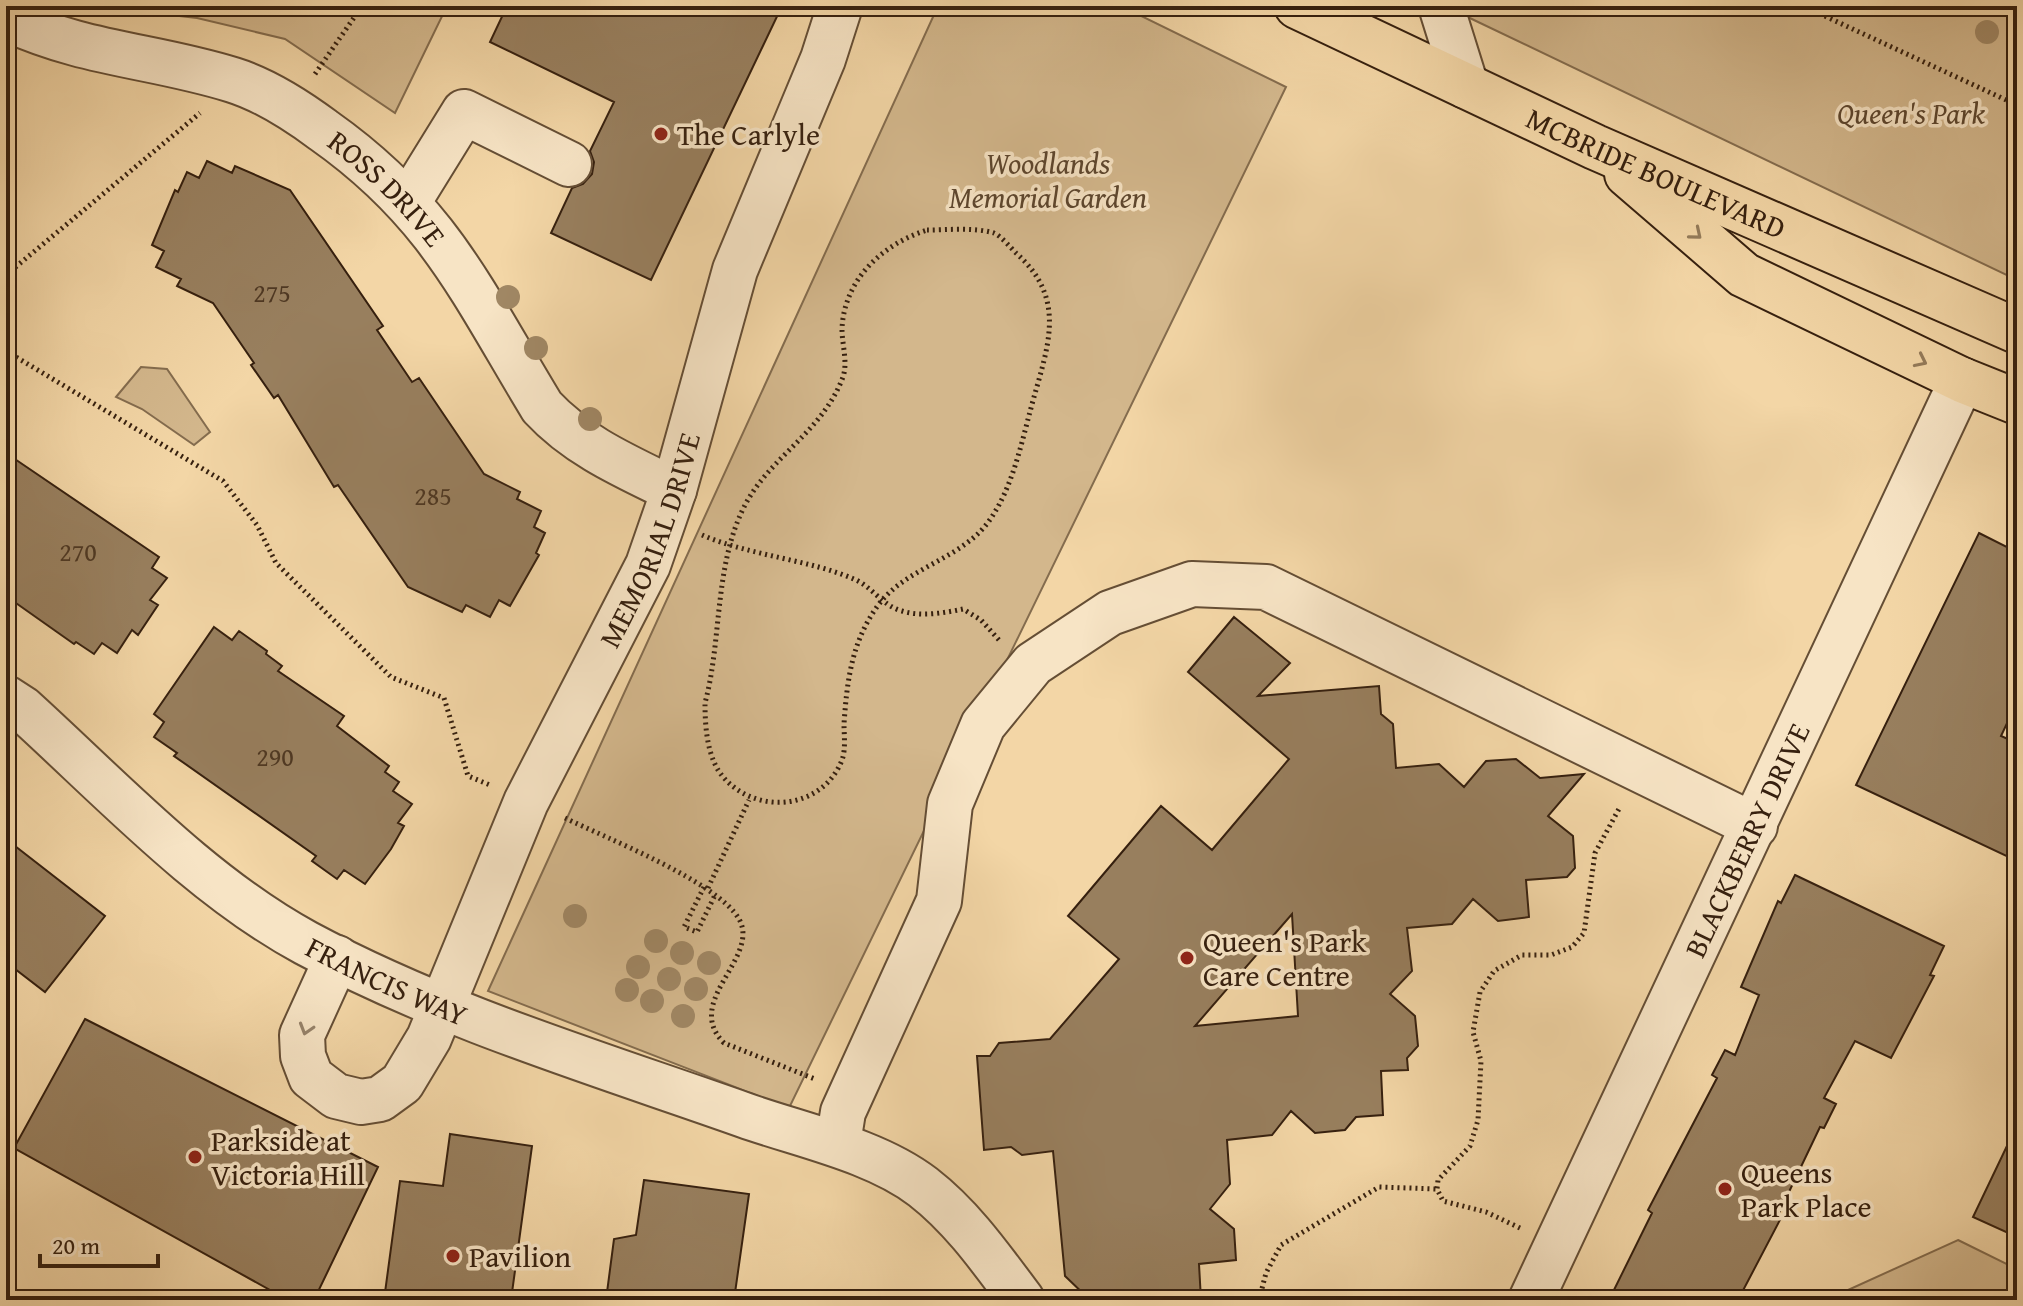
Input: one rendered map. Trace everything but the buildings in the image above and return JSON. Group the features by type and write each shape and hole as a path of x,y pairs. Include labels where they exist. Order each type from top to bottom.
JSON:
{"main road":[{"name":"MCBRIDE BOULEVARD","path":"1297,6 1595,147 2017,331"},
{"path":"1595,147 1744,275 1962,380 2017,402"}],"street":[{"name":"MEMORIAL DRIVE","path":"442,1006 526,802 648,565 674,490 735,270 823,59 840,6"},
{"name":"MEMORIAL DRIVE","path":"823,59 856,6"},
{"path":"1441,6 1466,86"},
{"name":"ROSS DRIVE","path":"6,18 59,41 98,52 237,81 294,109 364,159 409,201 460,267 550,416 587,445 674,490"},
{"path":"409,201 464,112 569,164"},
{"name":"BLACKBERRY DRIVE","path":"1531,1300 1962,380"},
{"path":"1022,1300 963,1223 921,1185 838,1143 847,1103 939,901 950,804 983,725 1033,664 1110,613 1192,584 1266,587 1755,826"},
{"name":"FRANCIS WAY","path":"6,698 35,719 190,864 304,942 442,1006 756,1119 838,1143"},
{"path":"337,958 302,1035 303,1056 311,1077 336,1096 361,1102 380,1099 402,1083 429,1038 442,1006"}],"path":[{"path":"312,79 362,6"},
{"path":"1803,6 2017,105"},
{"path":"6,275 237,81"},
{"path":"927,230 995,234 1036,270 1050,302 1049,340 1022,441 1009,482 989,522 958,548 910,578 882,601 861,630 852,657 843,757 830,782 808,796 781,804 749,800 722,777 705,730 705,703 731,547 743,509 757,484 820,421 844,375 842,327 850,298 871,259 900,239 927,230"},
{"path":"6,351 223,481 257,525 276,563 391,677 444,698 468,776 500,790"},
{"path":"700,534 731,547 858,581 882,601 902,611 938,614 963,609 981,620 1011,649"},
{"path":"1554,1251 1511,1221 1443,1201 1437,1189 1438,1180 1470,1146 1478,1120 1481,1061 1473,1032 1480,992 1494,971 1522,955 1551,955 1572,947 1584,933 1595,853 1619,812 1623,798 1615,786 1625,762"},
{"path":"716,893 697,932 684,927 749,800"},
{"path":"570,820 706,887 730,906 743,928 742,942 711,1009 714,1033 724,1043 818,1080"},
{"path":"1259,1300 1266,1273 1281,1245 1379,1187 1437,1189"}],"green space":[{"path":"91,6 447,6 395,113 285,39 197,18"},
{"name":"Woodlands Memorial Garden","path":"938,6 1121,6 1286,87 789,1108 488,991"},
{"name":"Queen's Park","path":"1445,6 2017,6 2017,280 1476,21"},
{"path":"141,367 167,369 210,432 194,445 142,409 116,397"},
{"path":"1958,1240 2017,1269 2017,1300 1826,1300"}],"place":[{"name":"The Carlyle","path":"661,134"},
{"name":"Queen's Park Care Centre","path":"1187,958"},
{"name":"Parkside at Victoria Hill","path":"195,1157"},
{"name":"Queens Park Place","path":"1725,1189"},
{"name":"Pavilion","path":"453,1256"}]}
